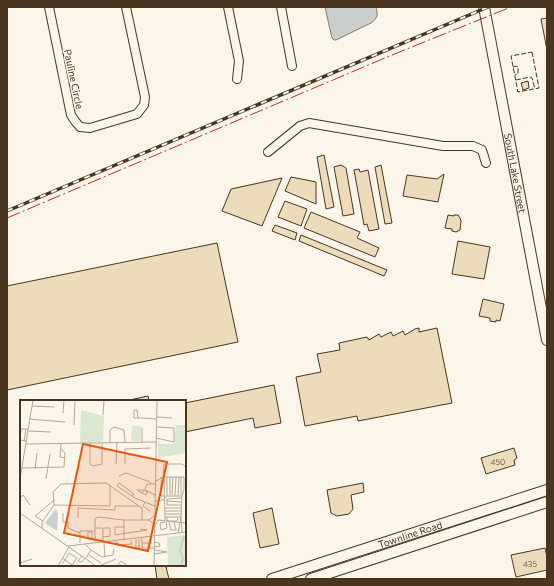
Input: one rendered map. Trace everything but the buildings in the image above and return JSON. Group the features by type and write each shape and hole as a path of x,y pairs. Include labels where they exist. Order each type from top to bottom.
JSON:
{"main road":[{"name":"South Lake Street","path":"484,7 547,340"},
{"name":"Townline Road","path":"272,579 547,490"},
{"name":"Townline Road","path":"312,579 547,502"}],"street":[{"name":"Pauline Circle","path":"49,7 71,115 80,127 90,128 137,114 144,105 145,97 126,7"},
{"path":"228,7 239,61 237,79"},
{"path":"281,7 292,66"},
{"path":"268,152 300,126 309,123 443,146 473,146 482,150 486,163"}],"shaded area":[{"path":"325,7 376,7 377,16 371,23 334,40 332,38"}],"railway":[{"path":"7,211 488,7"}],"fence":[{"path":"532,52 539,88 518,92 511,56 532,52"},
{"path":"513,67 518,67 518,74 515,75"},
{"path":"516,80 530,77 532,78 535,89"}],"power":[{"path":"7,218 392,55 511,7"}]}
